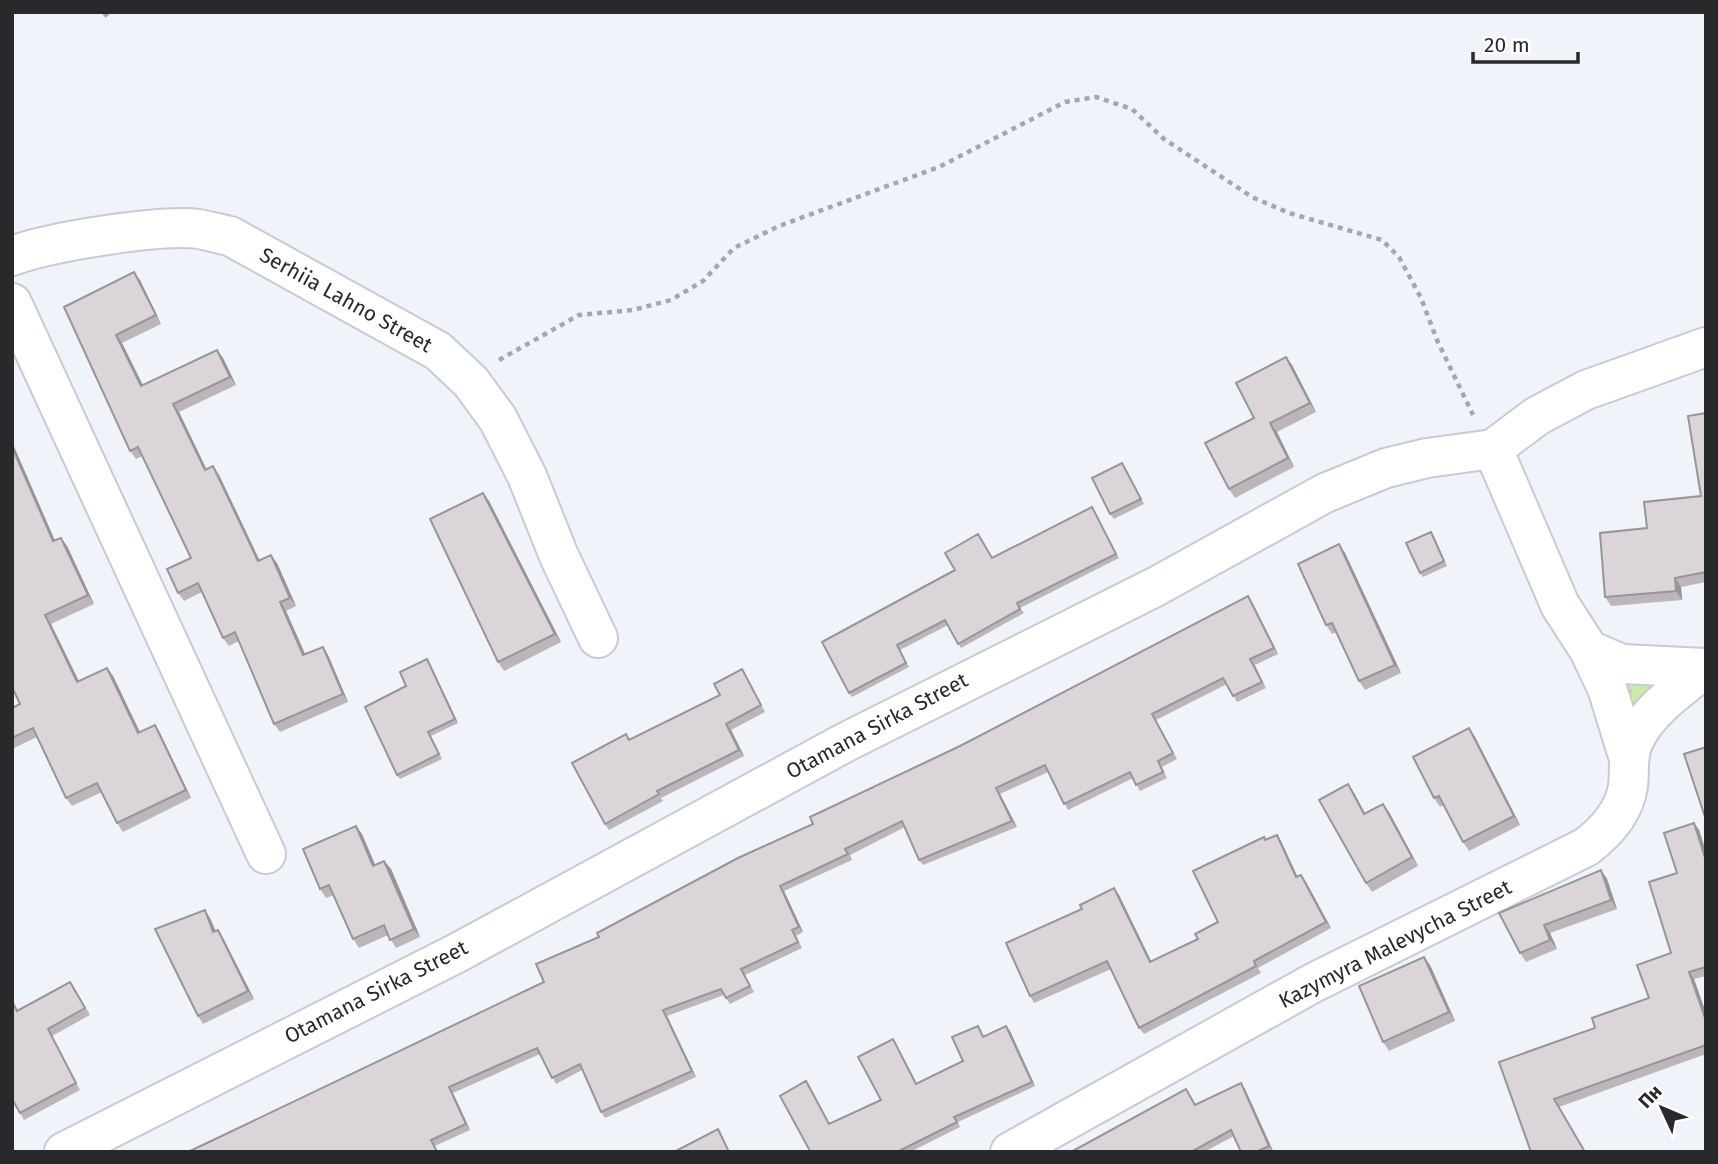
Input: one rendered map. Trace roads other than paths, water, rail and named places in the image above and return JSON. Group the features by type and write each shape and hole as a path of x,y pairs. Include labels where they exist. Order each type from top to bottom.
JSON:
{"street":[{"name":"Serhiia Lahno Street","path":"12,256 39,246 162,229 197,229 230,236 438,351 471,382 498,419 598,638"},
{"path":"12,303 266,854"},
{"name":"Otamana Sirka Street","path":"64,1152 457,953 846,742 1157,586 1325,493 1386,468 1427,458 1493,449 1537,416 1586,390 1706,346"},
{"path":"1493,449 1560,605 1589,650 1607,688 1629,759"},
{"name":"Kazymyra Malevycha Street","path":"1589,650 1622,664 1705,668"},
{"name":"Kazymyra Malevycha Street","path":"1010,1152 1312,983 1586,847 1605,832 1620,811 1628,787 1633,742 1642,727 1673,694 1705,668"}]}
